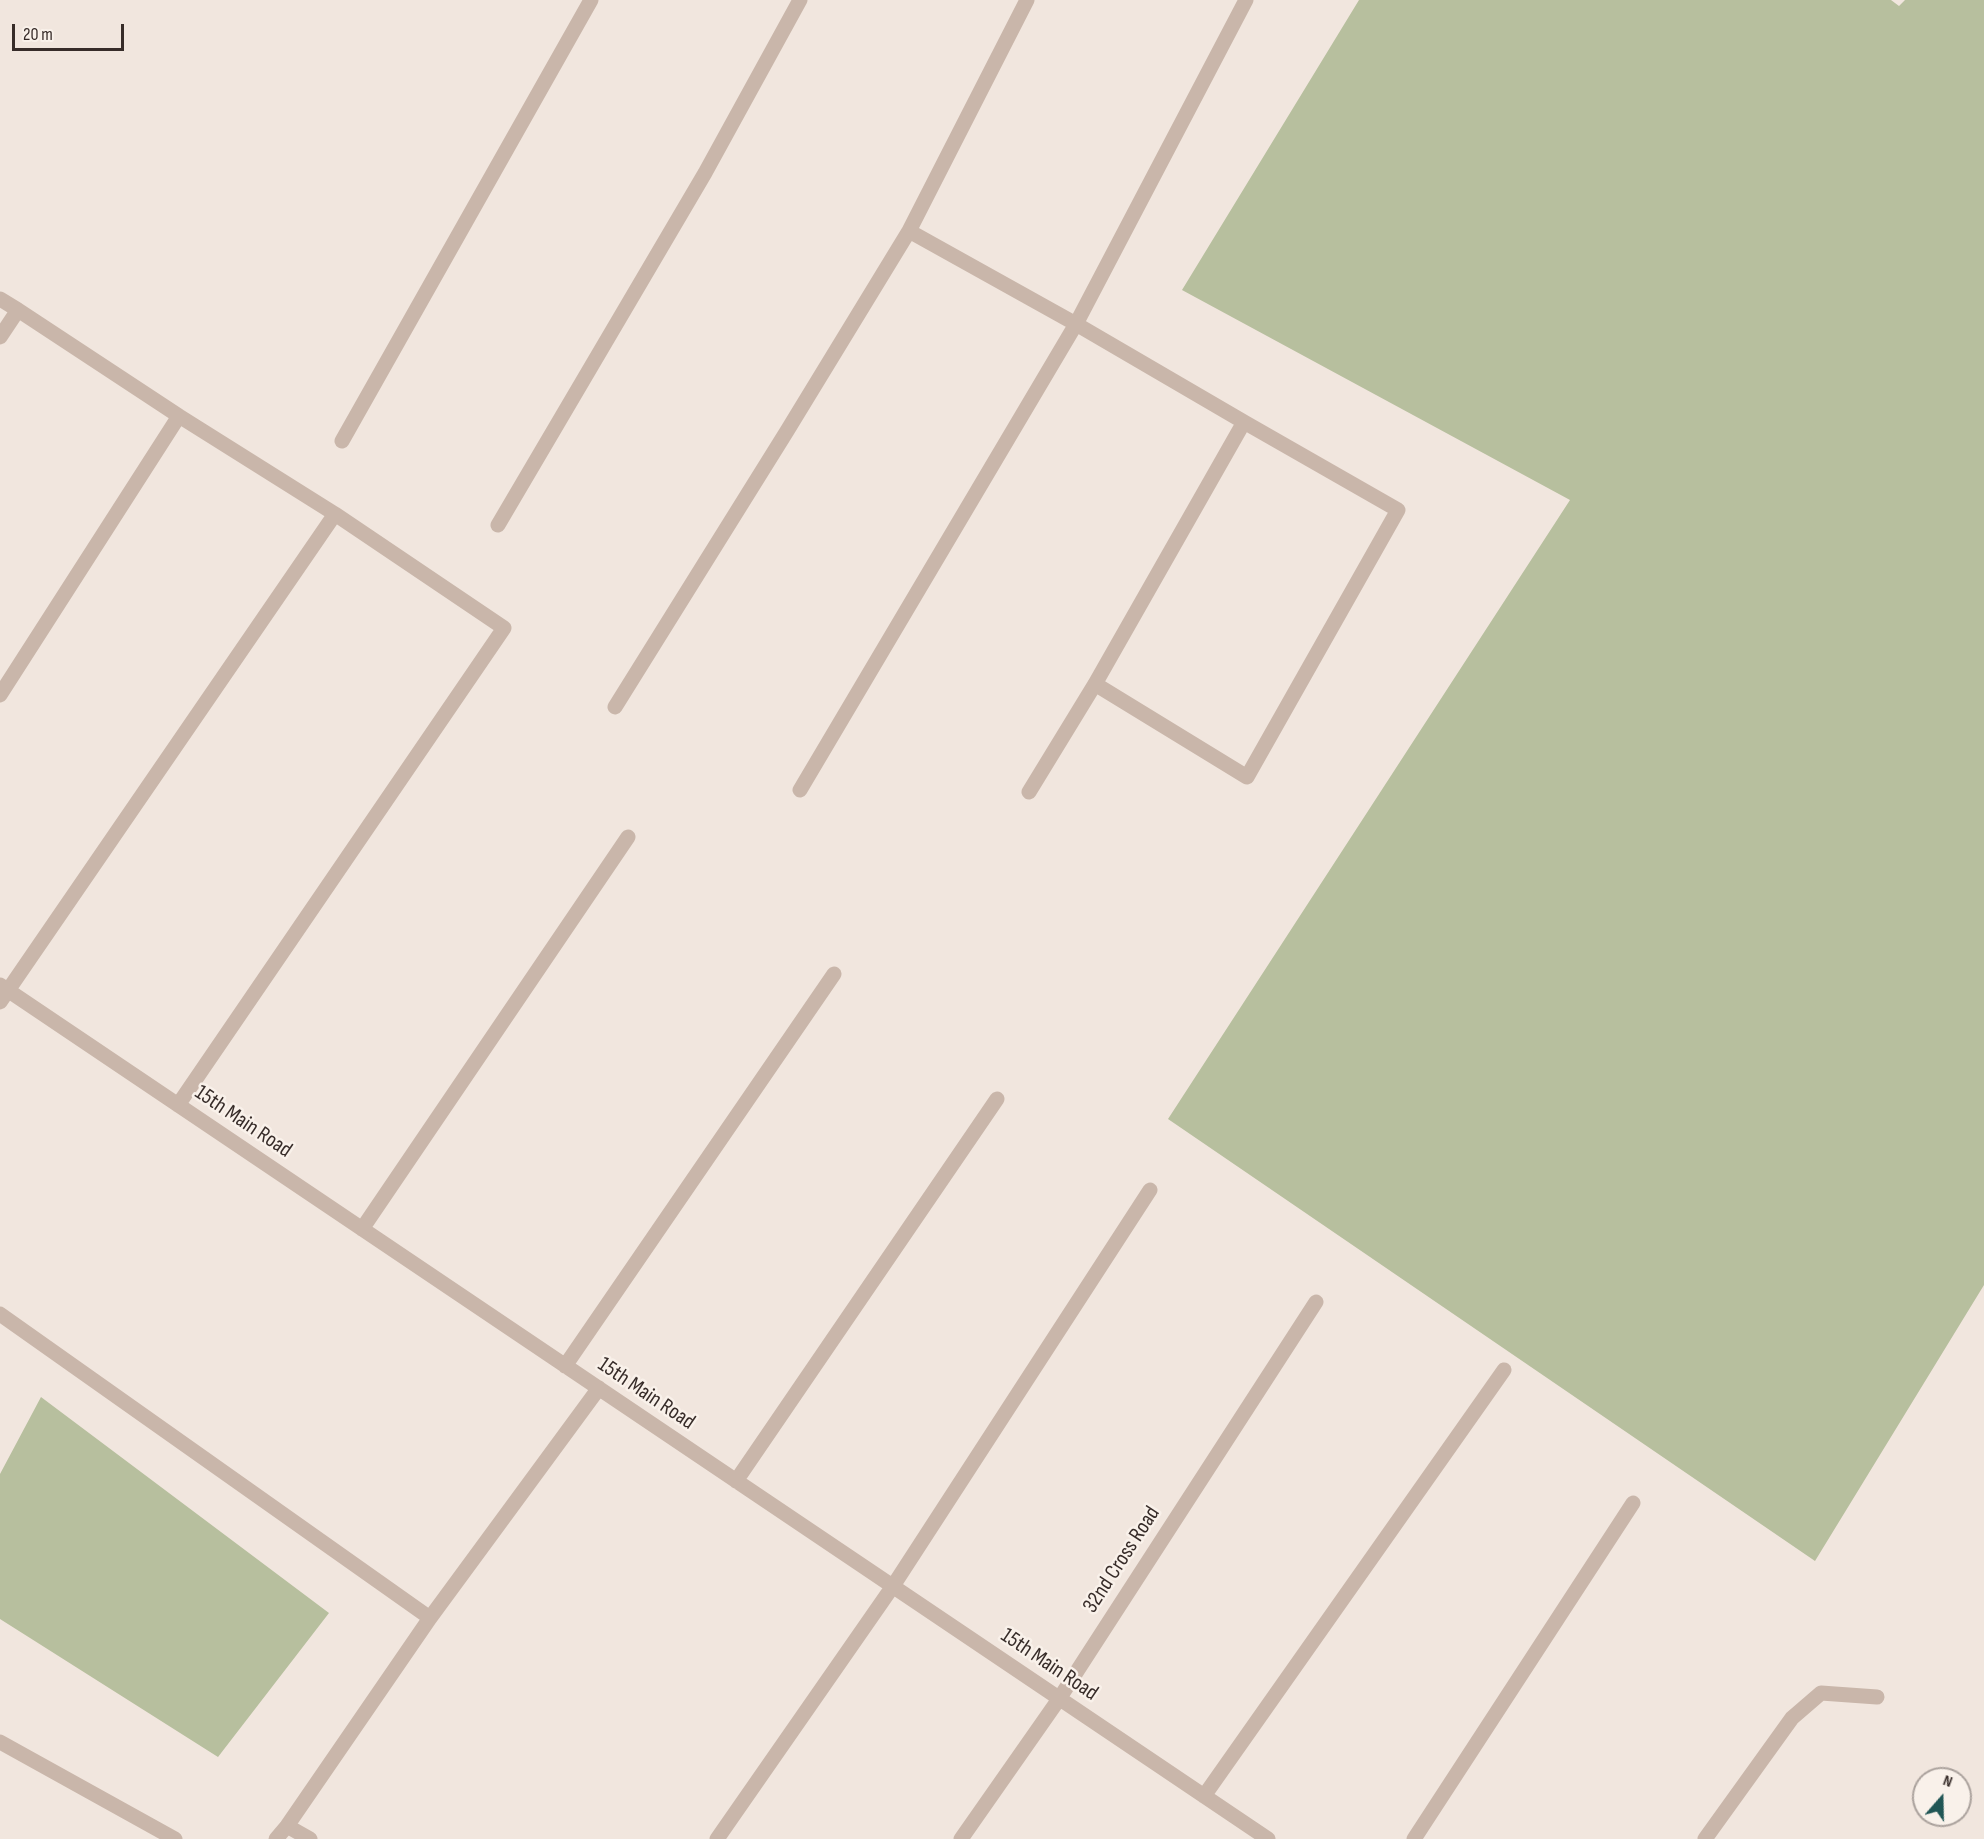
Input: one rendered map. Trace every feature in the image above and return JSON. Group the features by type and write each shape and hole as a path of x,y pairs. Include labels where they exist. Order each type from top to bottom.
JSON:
{"street":[{"path":"342,441 591,0"},
{"path":"498,525 705,173 800,0"},
{"path":"615,707 909,231 1027,0"},
{"path":"800,790 1076,324 1246,0"},
{"path":"909,231 1076,324 1398,510 1247,777 1095,684"},
{"path":"0,299 335,514 504,628 178,1105"},
{"path":"0,337 18,310"},
{"path":"0,695 179,416"},
{"path":"1029,792 1095,684 1244,422"},
{"path":"3,993 335,514"},
{"path":"362,1229 628,837"},
{"path":"565,1366 834,974"},
{"name":"15th Main Road","path":"3,993 178,1105 1268,1839"},
{"path":"736,1481 997,1099"},
{"path":"717,1839 893,1586 1150,1190"},
{"name":"32nd Cross Road","path":"961,1839 1059,1699 1316,1302"},
{"path":"0,1314 430,1618"},
{"path":"1204,1796 1504,1370"},
{"path":"276,1839 430,1618 599,1388"},
{"path":"1414,1839 1633,1503"},
{"path":"1705,1839 1792,1718 1821,1693 1877,1697"},
{"path":"0,1742 175,1839"},
{"path":"287,1826 310,1839"}],"green space":[{"path":"1359,0 1891,0 1899,6 1905,0 1984,0 1984,1285 1815,1561 1168,1119 1570,500 1182,290"},
{"path":"41,1397 329,1613 218,1757 0,1619 0,1474"}]}
